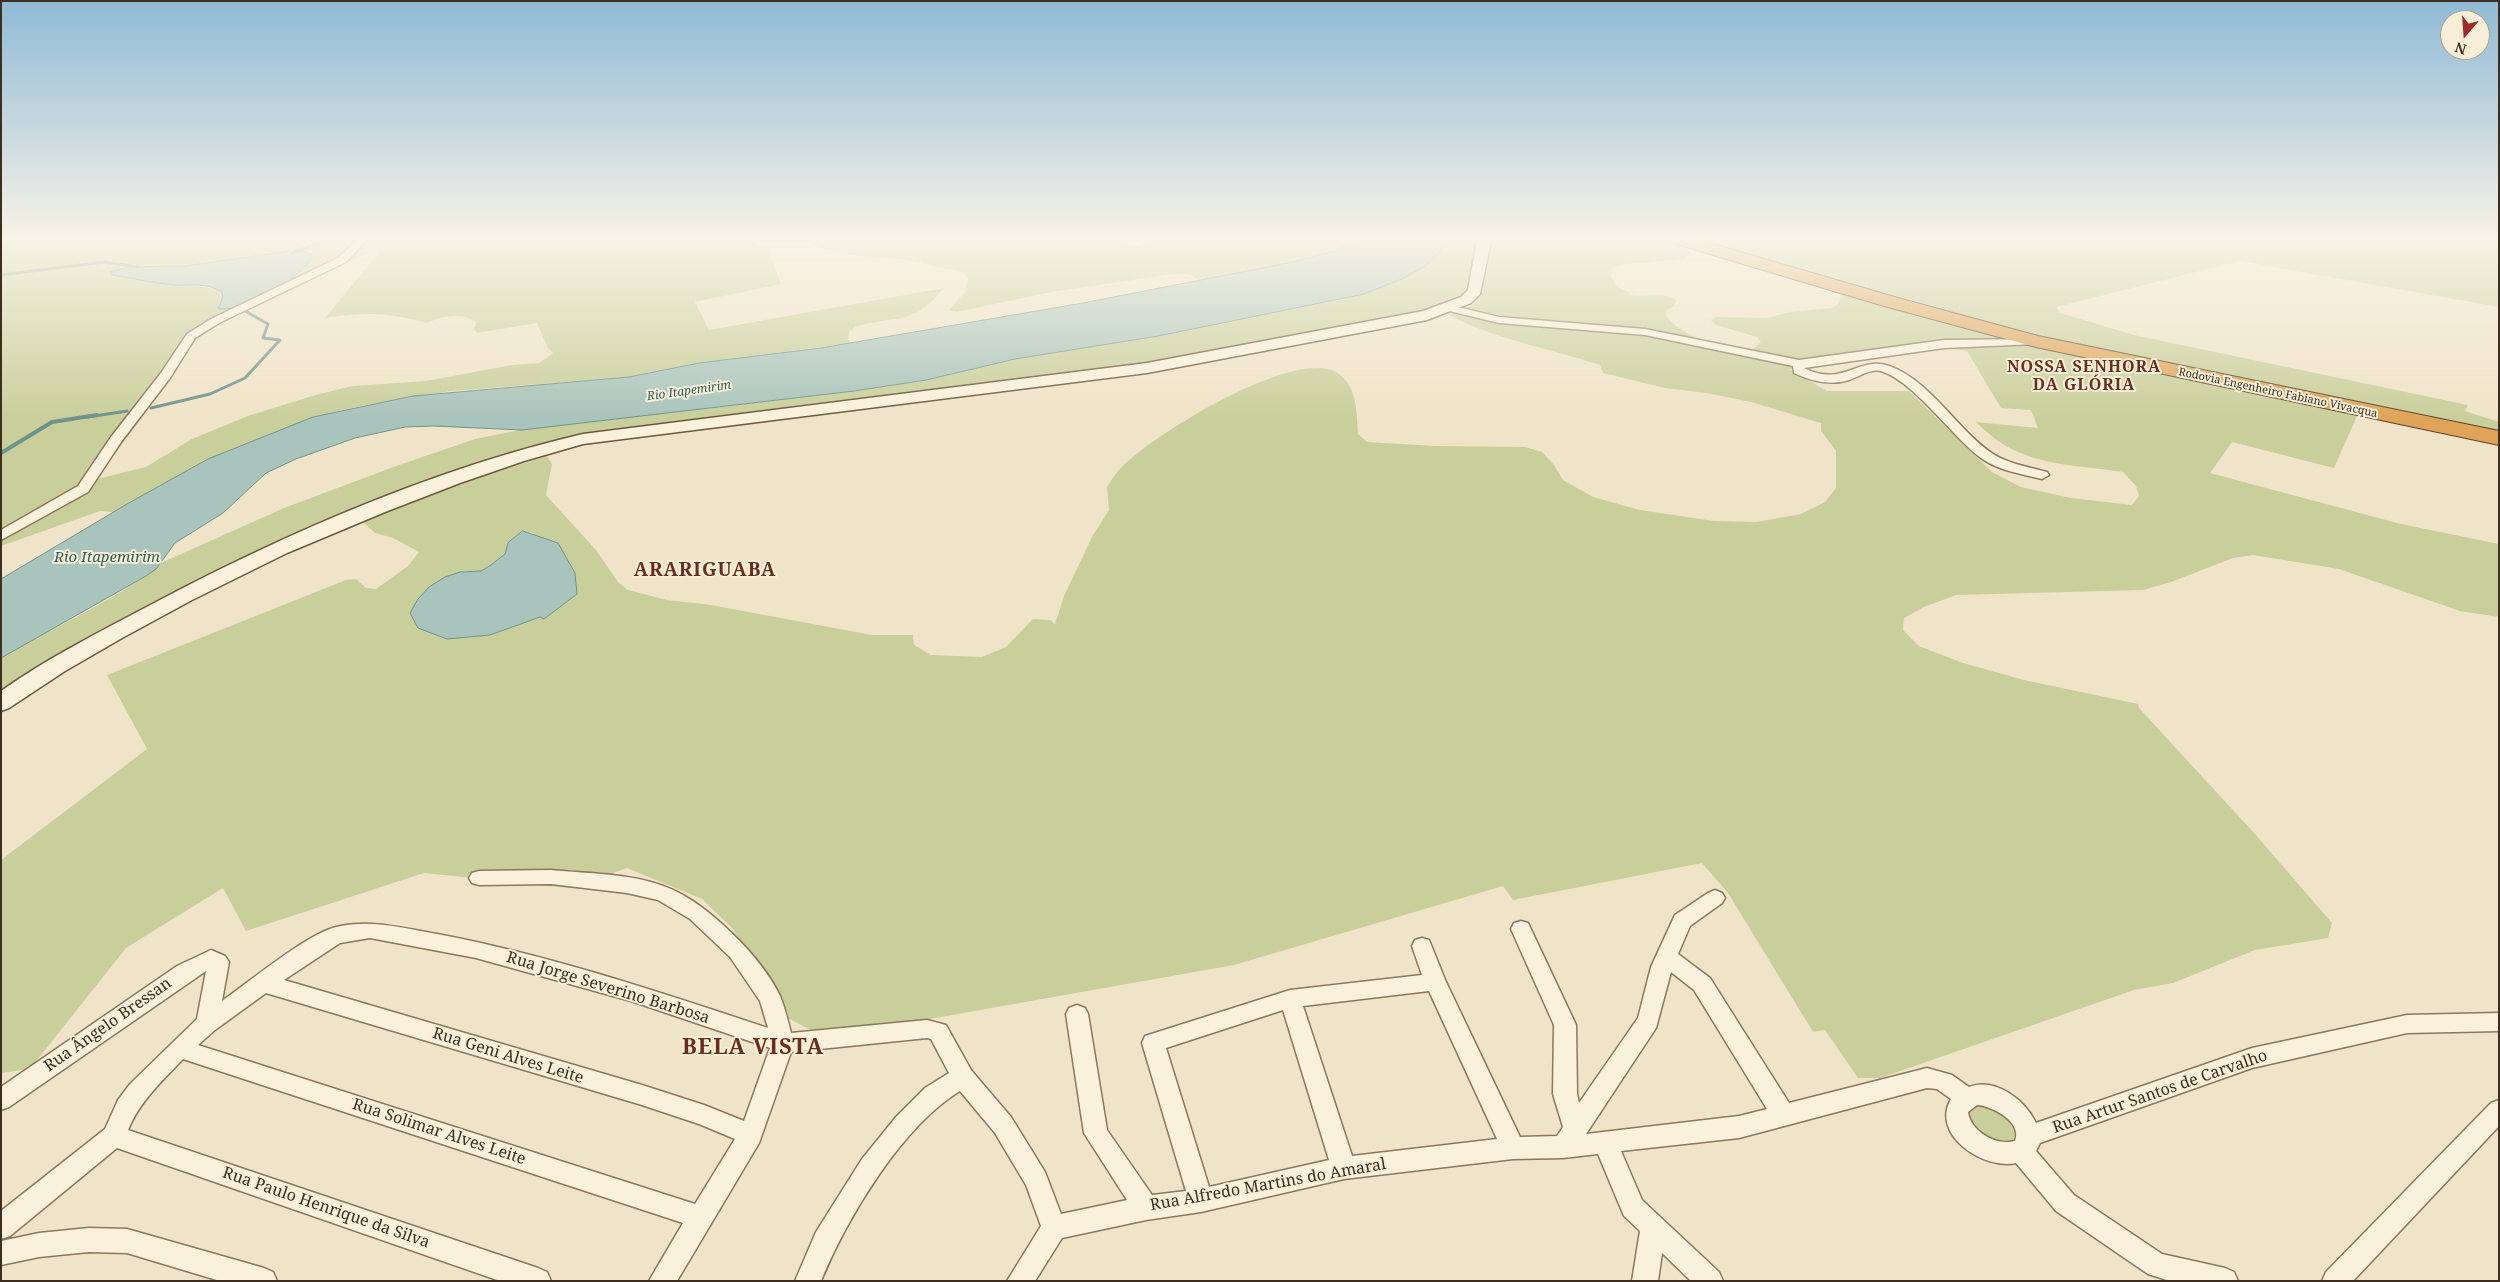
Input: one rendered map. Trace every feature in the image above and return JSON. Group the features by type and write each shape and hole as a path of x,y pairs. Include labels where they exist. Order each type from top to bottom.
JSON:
{"highway":[{"name":"Rodovia Engenheiro Fabiano Vivacqua","path":"1884,300 2036,341 2499,438"}],"street":[{"path":"1,536 83,489 116,440 166,375 191,336 214,321 258,300"},
{"path":"1,703 72,655 281,547 370,510 532,452 583,439 1194,361 1427,315 1466,300"},
{"path":"1449,308 1499,320 1645,332 1798,364 1944,344 2036,341"},
{"path":"1798,364 1798,370 1824,379 1840,379 1864,370 1884,368 1907,382 1956,430 1988,456 2000,463 2042,475"},
{"path":"479,878 551,877 627,885 664,894 697,913 737,952 770,998 783,1042 751,1135 662,1281"},
{"path":"1569,1138 1648,1021 1667,957 1682,921 1715,898"},
{"path":"1520,929 1565,1025 1565,1094 1569,1138"},
{"name":"Rua Jorge Severino Barbosa","path":"114,1136 126,1107 138,1091 179,1048 207,1023 320,943 336,935 370,930 476,950 631,992 783,1042 927,1029 938,1032 963,1077 1003,1125 1036,1180 1054,1228"},
{"path":"1422,946 1435,982 1513,1148"},
{"path":"1667,957 1702,984 1784,1116"},
{"name":"Rua Ângelo Bressan","path":"1,1100 195,964 211,958 218,962 207,1023"},
{"path":"1201,1200 1153,1043 1290,998 1435,982"},
{"name":"Rua Geni Alves Leite","path":"263,983 642,1095 704,1115 751,1135"},
{"path":"1290,998 1344,1168"},
{"path":"1077,1014 1096,1133 1146,1208"},
{"name":"Rua Artur Santos de Carvalho","path":"2025,1143 2252,1058 2407,1024 2499,1022"},
{"name":"Rua Solimar Alves Leite","path":"179,1048 700,1217"},
{"path":"808,1281 825,1241 871,1167 904,1125 933,1095 963,1077"},
{"name":"Rua Alfredo Martins do Amaral","path":"1054,1228 1146,1208 1201,1200 1344,1168 1513,1148 1569,1138 1605,1143 1740,1127 1927,1078 1939,1079 1950,1083 1965,1098"},
{"path":"2025,1143 2011,1154 1999,1154 1973,1141 1959,1125 1956,1115 1958,1106 1965,1098 1976,1095 1988,1096 2002,1101 2014,1109 2023,1119 2025,1143 2065,1203 2157,1265 2225,1281"},
{"path":"2335,1281 2499,1110"},
{"path":"1,1227 114,1136"},
{"name":"Rua Paulo Henrique da Silva","path":"114,1136 538,1281"},
{"path":"1605,1143 1632,1208 1710,1281"},
{"path":"1020,1281 1054,1228"},
{"path":"1645,1281 1653,1228"},
{"path":"1,1253 39,1245 89,1240 127,1242 264,1281"}],"green space":[{"path":"1,300 222,300 218,308 241,300 265,300 197,331 163,387 97,479 146,467 192,439 248,416 312,396 352,386 426,381 512,365 539,363 553,353 548,348 537,323 477,333 474,329 476,322 458,316 438,318 427,323 376,314 325,318 340,300 705,300 695,302 709,330 878,300 933,300 922,309 903,318 855,327 849,332 848,339 851,343 699,363 629,377 451,391 361,406 313,417 208,459 113,512 100,511 1,546"},
{"path":"958,300 1014,300 957,312 949,310"},
{"path":"1335,300 1460,300 1453,306 1195,358 572,442 213,573 111,626 1,695 1,658 111,597 154,570 161,563 284,508 475,439 541,426 760,402 926,380 1015,359 1158,336"},
{"path":"1478,300 1676,300 1674,306 1667,310 1666,315 1672,323 1682,330 1705,341 1743,349 1753,349 1761,342 1757,337 1716,325 1711,320 1716,317 1767,318 1790,312 1832,308 1839,303 1840,300 1867,300 2033,344 2357,416 2334,468 2232,442 2210,473 2401,524 2499,544 2499,617 2460,611 2339,569 2253,555 2233,558 2171,582 2143,590 1956,595 1924,607 1904,618 1903,630 1919,646 1963,663 2024,680 2138,704 2139,708 2255,834 2332,923 2328,938 2255,950 2173,983 2134,990 1880,1078 1858,1078 1825,1030 1813,1032 1728,893 1702,863 1513,900 1503,886 1234,965 924,1020 818,1034 786,1017 733,929 702,899 627,868 570,888 424,873 246,931 223,888 126,948 30,1069 1,1073 1,860 147,749 107,675 346,580 356,579 366,588 376,589 408,566 419,552 393,538 375,533 363,522 473,479 547,456 552,464 546,495 596,550 618,582 628,590 667,600 711,605 872,635 913,635 914,645 931,655 982,657 1006,647 1033,619 1050,620 1055,624 1064,596 1092,537 1109,510 1107,487 1123,466 1140,452 1193,416 1225,398 1289,372 1316,368 1336,372 1343,377 1352,391 1358,434 1367,442 1435,446 1525,447 1542,452 1554,465 1563,480 1593,497 1640,510 1714,521 1757,522 1801,514 1825,502 1836,488 1836,451 1821,431 1821,423 1751,402 1707,393 1665,388 1603,373 1600,365 1485,331 1449,315 1473,305","holes":["1918,345 1967,351 2001,408 2031,410 2038,428 1975,422 1998,441 2019,453 2048,461 2123,472 2136,486 2139,496 2132,505 2071,498 2021,487 1992,472 1909,391 1827,391 1790,369 1869,357","523,531 533,533 577,594 544,618 540,617 490,635 460,572 481,571 505,554 508,543"]},
{"path":"1893,300 2085,300 2056,307 2060,313 2134,335 2468,405 2465,411 2499,422 2499,436 2064,344"},
{"path":"2459,300 2499,300 2499,307"},
{"path":"1976,1105 1991,1105 2016,1125 2017,1137 2014,1142 1992,1143 1971,1126 1968,1113"}],"water":[{"path":"222,300 257,300 230,309 218,309"},
{"name":"Rio Itapemirim","path":"1099,300 1335,300 1158,336 1015,359 926,380 854,391 522,430 434,426 405,427 355,438 296,459 266,473 223,513 175,543 156,569 146,576 1,658 1,579 127,504 208,459 313,417 413,396 629,377 699,363 821,348"},
{"path":"523,531 558,543 575,573 577,594 544,619 540,617 490,635 447,639 418,628 410,613 418,599 429,587 445,577 460,572 481,571 505,554 508,543"}],"waterway":[{"path":"151,408 210,394 245,378 280,340 263,338 268,324 245,311"},
{"path":"88,417 127,411"},
{"path":"1,453 52,422 97,415"}],"district":[{"name":"NOSSA SENHORA DA GLÓRIA","path":"2084,376"},
{"name":"ARARIGUABA","path":"705,571"},
{"name":"BELA VISTA","path":"753,1048"}]}
